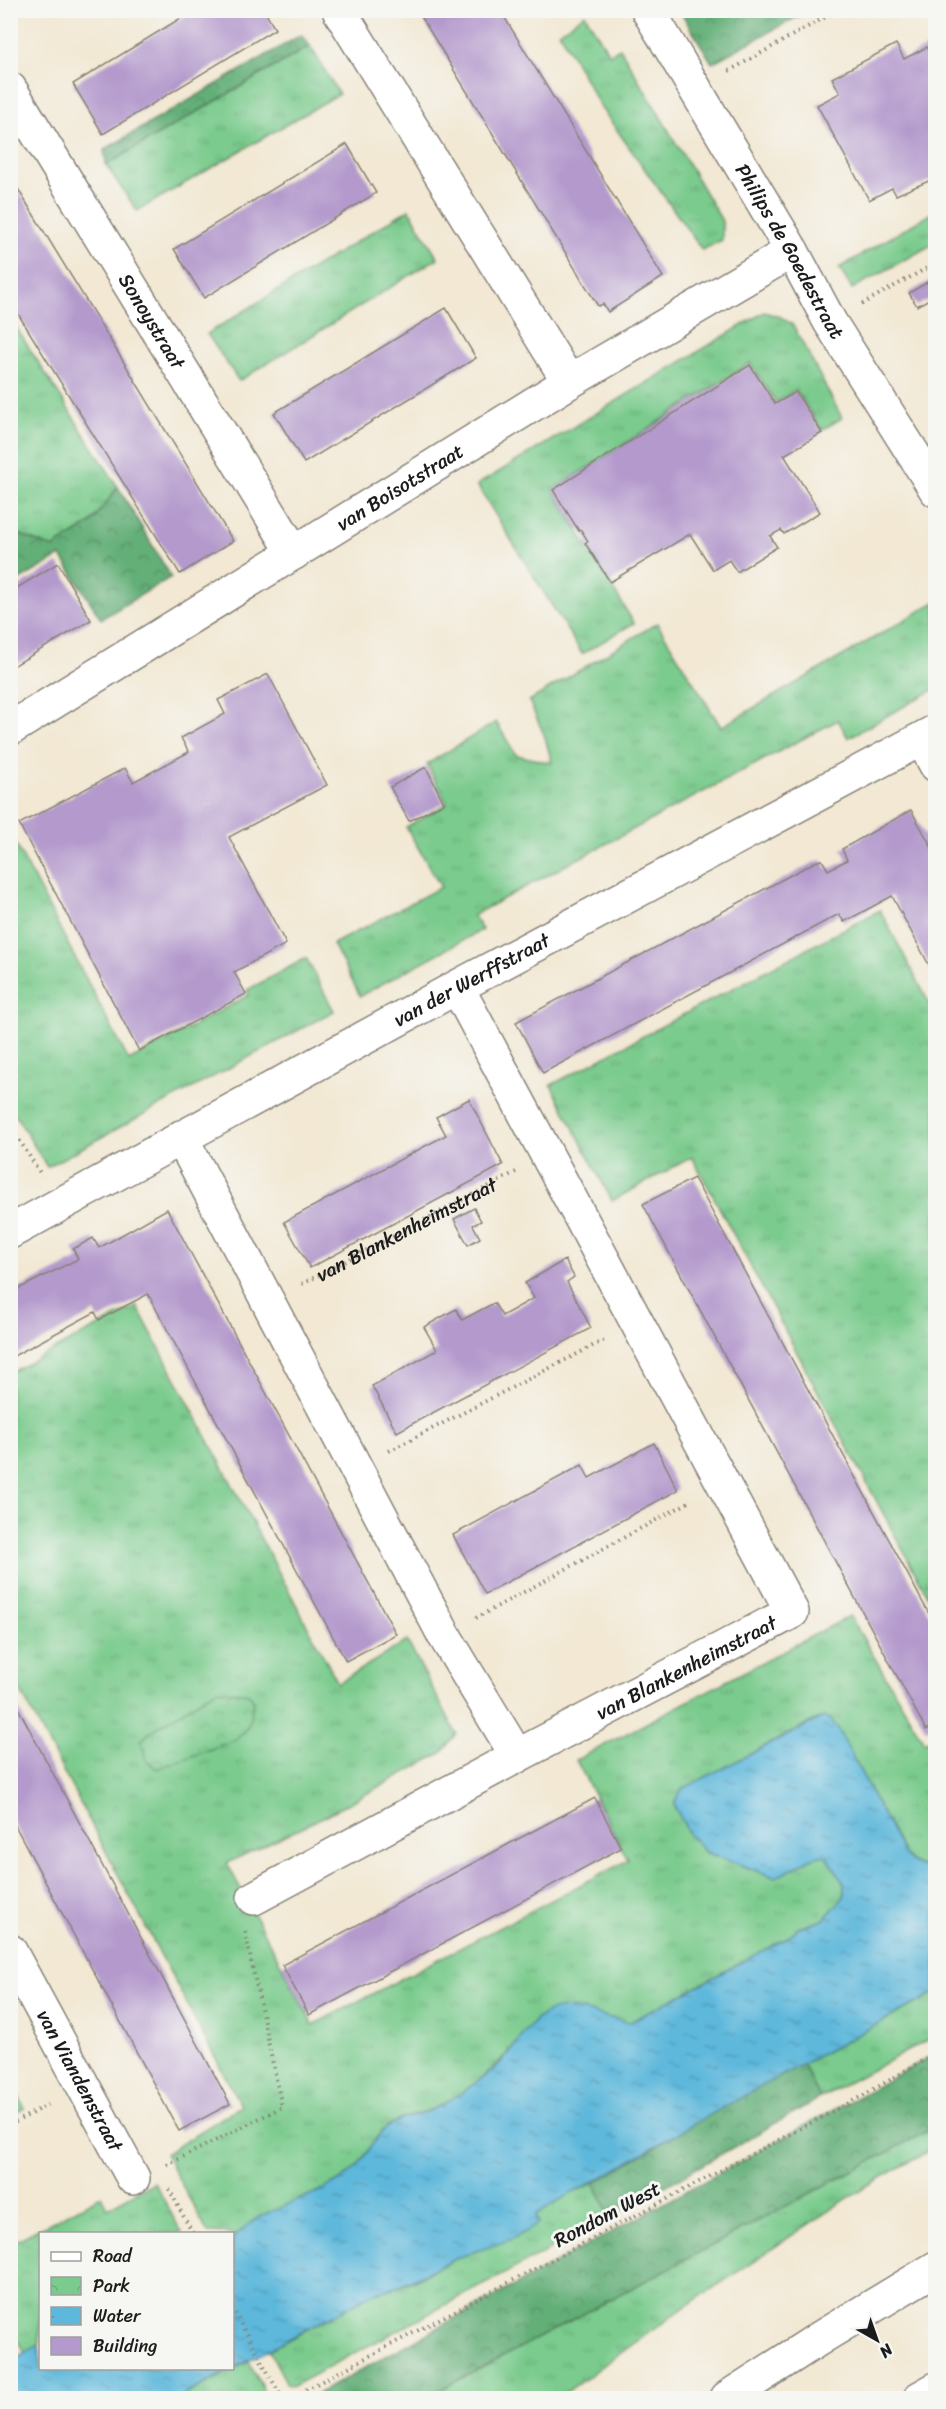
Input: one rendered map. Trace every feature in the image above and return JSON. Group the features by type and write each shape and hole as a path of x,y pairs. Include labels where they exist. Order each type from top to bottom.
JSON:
{"main road":[{"path":"339,10 569,382"},
{"name":"Philips de Goedestraat","path":"648,10 792,251 830,322 936,490"},
{"name":"Sonoystraat","path":"10,89 294,553"},
{"name":"van Boisotstraat","path":"10,729 569,382 792,251"},
{"name":"van der Werffstraat","path":"10,1232 457,987 931,745"},
{"name":"van Blankenheimstraat","path":"254,1898 517,1756 792,1612 457,987"},
{"path":"181,1137 354,1470 444,1635 517,1756"},
{"name":"van Viandenstraat","path":"10,1951 83,2086 146,2174"},
{"path":"727,2398 936,2268"},
{"path":"920,2398 936,2389"}],"path":[{"path":"696,88 838,10"},
{"path":"830,322 936,263"},
{"path":"10,1125 60,1206"},
{"name":"van Blankenheimstraat","path":"267,1303 546,1156"},
{"path":"354,1470 636,1323"},
{"path":"444,1635 722,1483"},
{"path":"146,2174 282,2107 239,1905 254,1898"},
{"name":"Rondom West","path":"290,2398 854,2101 936,2053"},
{"path":"10,2125 83,2086"},
{"path":"188,2224 192,2232"},
{"path":"234,2312 282,2398"}],"green space":[{"path":"680,11 808,11 712,63"},
{"path":"585,14 609,54 620,48 722,221 722,240 702,250 600,106 559,32"},
{"path":"301,35 310,46 106,165 104,150"},
{"path":"310,46 339,94 137,211 106,165"},
{"path":"409,209 438,258 239,381 207,334"},
{"path":"935,211 935,243 852,289 839,268"},
{"path":"764,312 781,317 793,325 842,418 822,430 796,390 776,402 750,363 553,490 634,623 582,654 477,485"},
{"path":"10,318 118,487 91,523 53,548 11,531"},
{"path":"118,487 171,577 101,619 61,556 11,585 11,531 53,548 91,523"},
{"path":"935,602 935,689 848,738 838,720 473,915 482,930 360,996 333,944 441,887 406,827 447,804 427,764 496,722 516,755 552,763 545,737 529,701 657,623 721,727"},
{"path":"10,833 129,1061 249,995 247,990 306,958 334,1011 47,1167 11,1108"},
{"path":"880,910 935,1014 935,1610 692,1157 612,1201 551,1085"},
{"path":"137,1306 338,1683 407,1641 457,1734 442,1753 327,1815 227,1863 313,2025 628,1860 576,1760 850,1616 924,1742 935,1737 935,1864 919,1865 905,1856 837,1727 823,1717 817,1719 683,1789 675,1801 675,1807 689,1834 705,1852 773,1877 813,1858 827,1856 844,1883 844,1897 823,1920 799,1928 785,1939 630,2022 617,2021 524,2033 494,2068 458,2096 384,2129 358,2165 344,2178 314,2194 261,2216 234,2237 234,2232 207,2232 165,2154 241,2106 11,1673 10,1373"},
{"path":"217,1689 249,1694 254,1701 248,1726 235,1740 157,1769 146,1759 141,1741 150,1732"},
{"path":"935,1993 935,2036 820,2098 803,2064"},
{"path":"935,2054 935,2127 425,2398 310,2398"},
{"path":"803,2064 820,2098 611,2217 594,2183 729,2103"},
{"path":"10,2081 25,2108 11,2115 10,2115"},
{"path":"935,2127 935,2148 863,2188 685,2307 558,2398 425,2398"},
{"path":"154,2182 181,2232 39,2232 39,2345 25,2353 11,2326 10,2244 101,2196 107,2208"},
{"path":"594,2183 611,2217 293,2386 287,2384 269,2350 374,2293 402,2286 459,2257 538,2224 535,2215 556,2200"},
{"path":"249,2361 267,2398 179,2398 234,2370"}],"water":[{"path":"823,1717 830,1719 837,1727 905,1856 919,1865 935,1864 935,1993 554,2203 536,2215 538,2224 520,2235 460,2257 398,2286 374,2293 234,2368 234,2237 250,2223 344,2178 358,2166 378,2136 391,2124 433,2109 472,2085 501,2063 542,2015 550,2011 569,2008 630,2022 785,1939 799,1928 823,1920 844,1897 844,1883 827,1856 813,1858 774,1877 705,1852 689,1834 675,1807 675,1801 682,1789"},
{"path":"39,2345 39,2370 231,2370 179,2398 11,2398 11,2360"}],"building":[{"path":"194,10 264,10 275,29 103,134 73,84"},
{"path":"417,10 500,10 663,277 608,312 603,304 598,306"},
{"path":"896,44 904,59 927,47 936,63 936,178 896,195 892,188 869,200 817,105 840,93 832,78"},
{"path":"347,144 376,193 204,298 174,249"},
{"path":"10,176 233,541 180,574 10,301"},
{"path":"936,277 936,312 929,299 917,306 909,293"},
{"path":"446,308 476,358 304,463 274,413"},
{"path":"750,365 775,404 796,392 822,433 784,455 820,512 784,534 781,530 770,536 777,547 737,572 729,560 713,570 690,534 610,582 585,543 588,541 553,490"},
{"path":"58,563 91,620 10,668 10,592"},
{"path":"268,674 327,785 229,837 286,944 234,972 246,994 139,1051 19,824 125,768 133,782 189,752 181,738 225,714 218,700"},
{"path":"426,767 444,803 409,821 390,787"},
{"path":"911,810 936,855 936,978 892,896 844,922 839,914 543,1073 516,1022 815,862 822,860 828,870 847,860 842,849"},
{"path":"469,1099 503,1165 310,1268 284,1222 446,1135 436,1117"},
{"path":"694,1178 936,1627 936,1725 926,1730 643,1204"},
{"path":"474,1208 481,1221 473,1225 480,1238 468,1245 454,1219"},
{"path":"167,1209 396,1634 346,1661 148,1294 99,1320 95,1312 10,1358 10,1293 78,1259 73,1249 93,1238 99,1248"},
{"path":"565,1260 574,1277 567,1282 591,1328 397,1432 372,1386 437,1350 424,1327 456,1309 462,1320 494,1303 502,1316 534,1298 525,1283"},
{"path":"654,1443 678,1490 485,1594 453,1535 582,1465 589,1478"},
{"path":"10,1693 230,2104 179,2131 10,1816"},
{"path":"595,1798 621,1848 309,2015 282,1965"}]}
